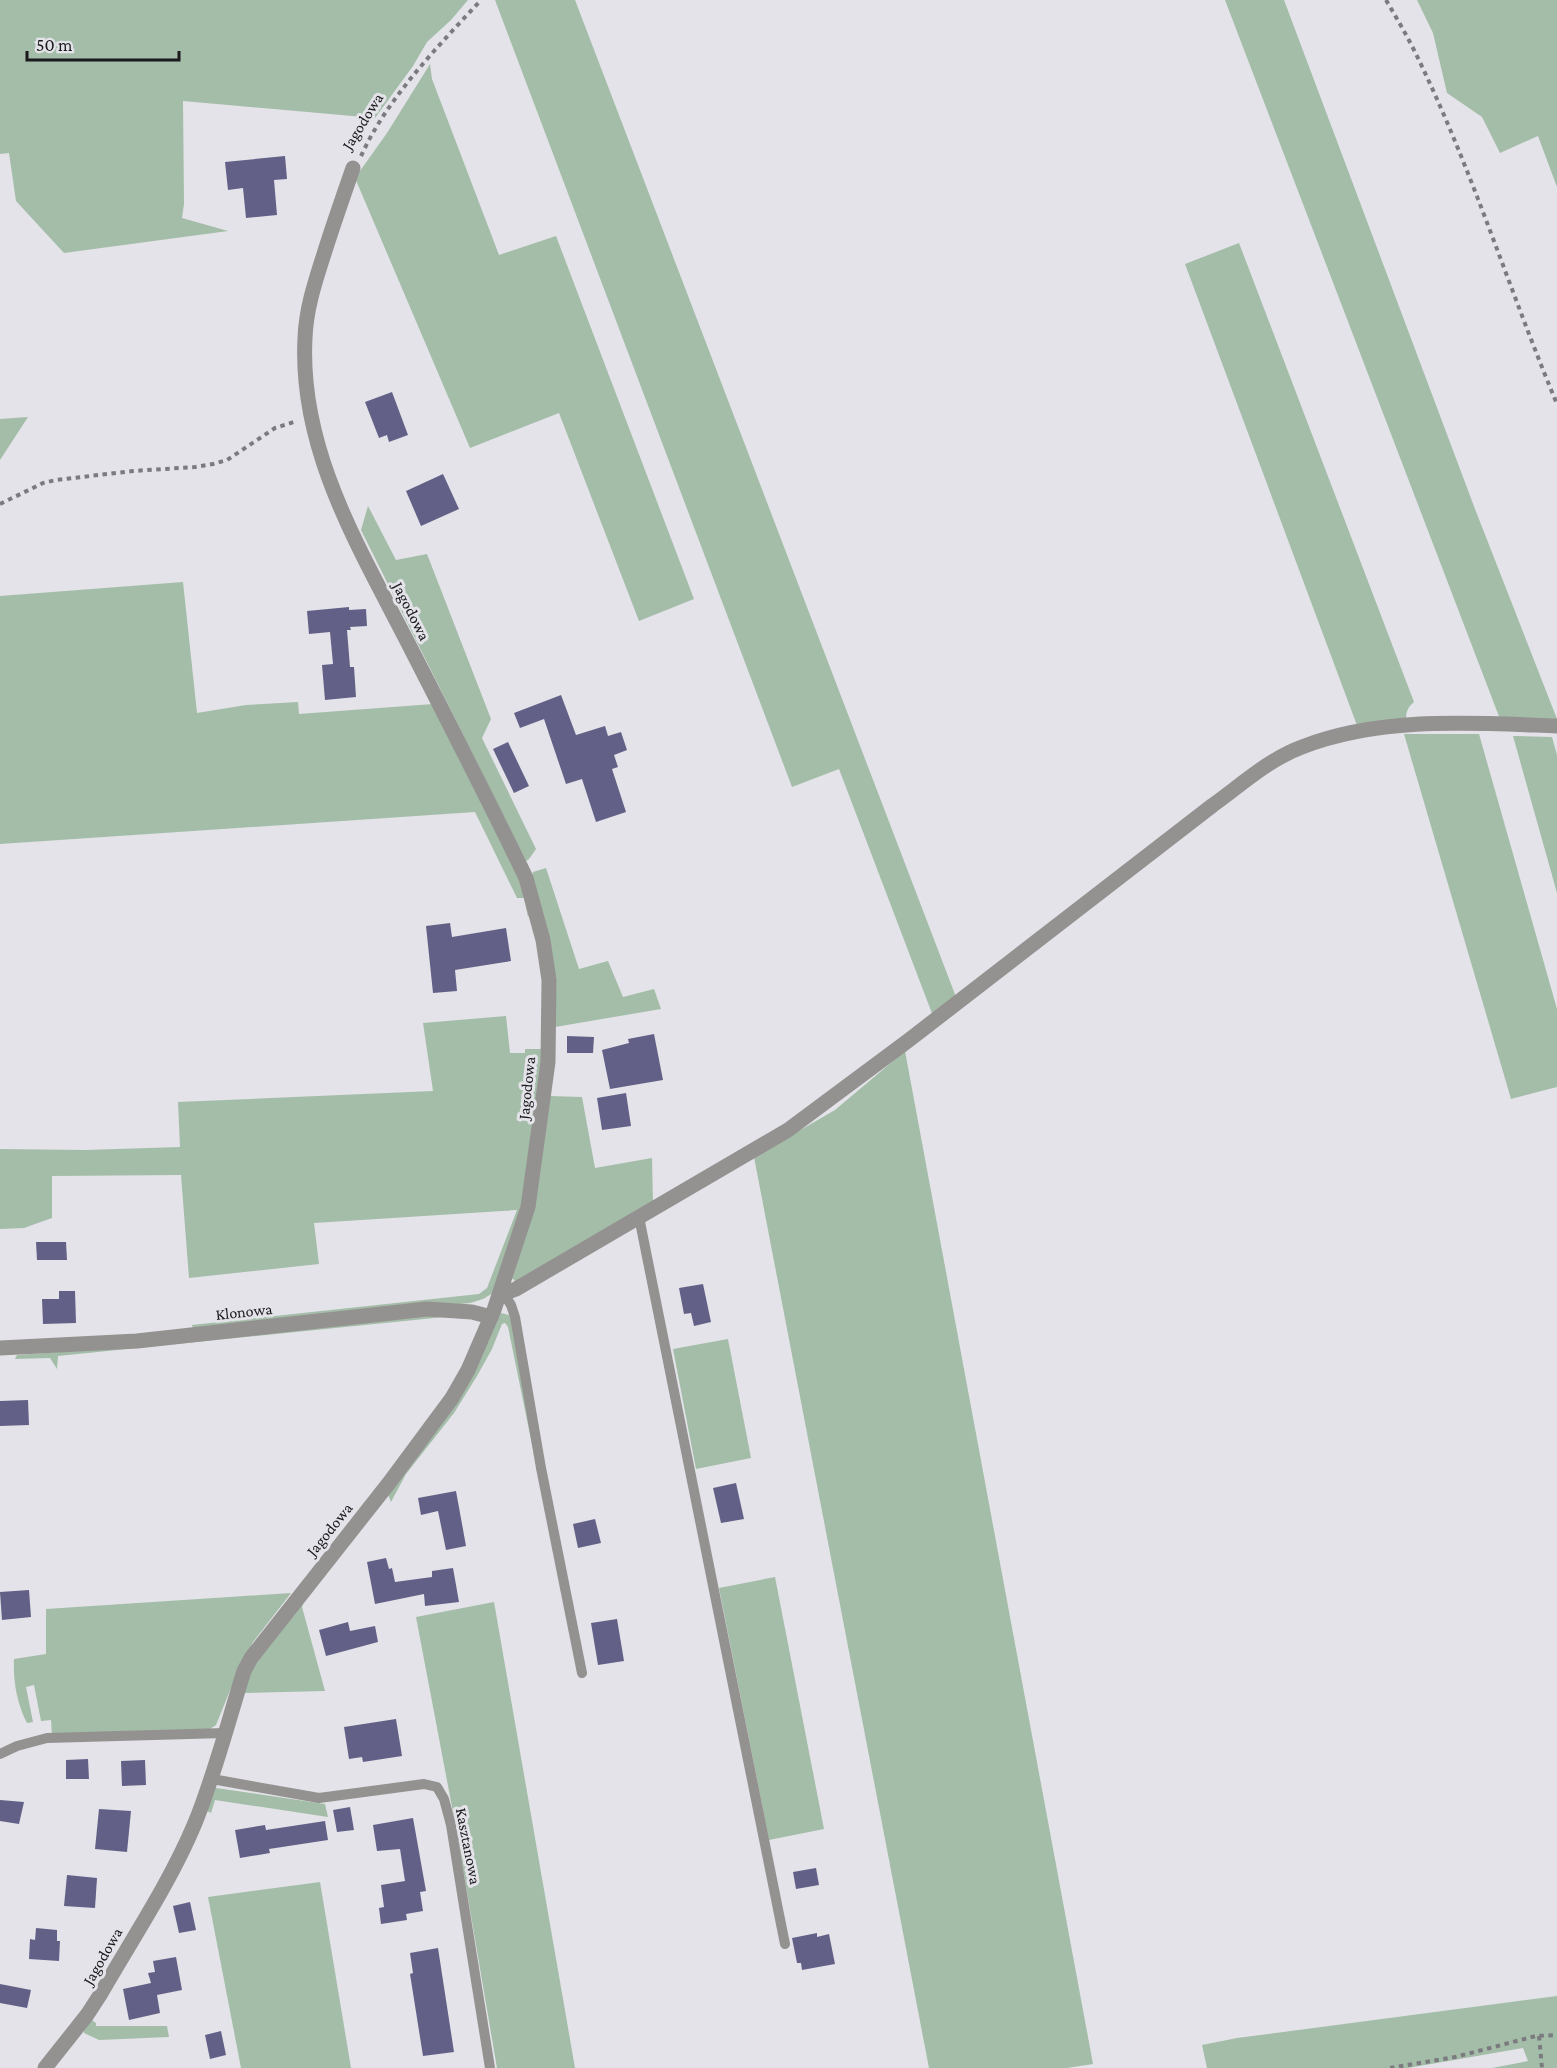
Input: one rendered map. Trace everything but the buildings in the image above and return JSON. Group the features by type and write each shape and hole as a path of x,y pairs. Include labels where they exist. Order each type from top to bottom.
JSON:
{"street":[{"name":"Jagodowa","path":"45,2068 100,1995 175,1864 194,1825 212,1779 244,1671 251,1658 389,1483 452,1398 468,1370 502,1295 528,1207 544,1092 549,1035 549,980 543,940 526,878 340,507 319,451 310,417 305,381 309,304 353,168"},
{"path":"502,1295 788,1130 909,1040 1213,805 1262,769 1300,747 1342,735 1392,727 1464,722 1557,726"},
{"name":"Klonowa","path":"0,1348 137,1341 428,1309 472,1312 491,1317"}],"lane":[{"path":"639,1217 785,1944"},
{"path":"502,1295 515,1317 541,1468 582,1673"},
{"path":"0,1754 17,1746 47,1738 225,1733"},
{"name":"Kasztanowa","path":"212,1779 319,1798 424,1784 436,1787 444,1799 451,1825 490,2068"}],"path":[{"name":"Jagodowa","path":"353,168 386,113 430,57 481,0"},
{"path":"1386,0 1414,51 1448,127 1557,404"},
{"path":"0,504 43,483 56,480 213,464 227,460 275,428 310,417"},
{"path":"1390,2068 1455,2057 1539,2036 1557,2035"},
{"path":"1539,2036 1542,2068"}],"green space":[{"path":"0,0 468,0 451,20 427,42 413,66 375,118 183,101 184,204 182,218 228,231 64,253 16,201 9,153 0,154"},
{"path":"495,0 575,0 956,997 933,1016 839,769 792,787"},
{"path":"1225,0 1284,0 1475,509 1557,719 1500,719"},
{"path":"1417,0 1557,0 1557,187 1538,136 1500,153 1482,117 1447,93 1433,33"},
{"path":"430,64 432,79 499,255 556,236 694,599 639,621 559,413 470,448 355,178 387,133"},
{"path":"1239,243 1414,702 1407,710 1406,721 1358,728 1185,264"},
{"path":"28,417 0,460 0,419"},
{"path":"368,506 396,560 427,554 491,719 482,738 536,849 526,861 361,530"},
{"path":"183,582 197,713 246,705 298,702 299,714 433,704 522,882 530,912 528,917 524,898 517,898 475,812 0,844 0,596"},
{"path":"1404,734 1479,734 1557,1009 1557,1087 1511,1099"},
{"path":"1513,736 1552,737 1557,755 1557,893"},
{"path":"546,868 579,969 608,961 623,997 654,989 661,1009 555,1027 531,879 533,872"},
{"path":"506,1016 510,1053 525,1053 525,1049 543,1049 528,1184 493,1293 483,1299 470,1303 193,1330 192,1325 479,1294 487,1288 517,1210 314,1223 319,1264 189,1278 181,1175 52,1176 52,1218 24,1228 0,1229 0,1149 85,1150 180,1147 178,1102 433,1091 423,1023"},
{"path":"905,1051 1093,2064 1067,2068 929,2068 754,1157 835,1110"},
{"path":"550,1096 582,1097 595,1168 652,1158 653,1204 517,1283 511,1277"},
{"path":"501,1313 509,1315 513,1323 537,1469 508,1327 505,1323 502,1324 492,1349 454,1413 406,1474 391,1502 386,1489"},
{"path":"442,1314 444,1317 58,1356 57,1369 50,1358 15,1359 17,1355 115,1348"},
{"path":"728,1339 751,1458 696,1469 673,1349"},
{"path":"775,1577 824,1829 769,1840 719,1588"},
{"path":"291,1593 253,1642 216,1725 210,1729 52,1735 51,1720 41,1721 34,1685 26,1687 33,1722 27,1723 16,1692 14,1659 46,1654 46,1609"},
{"path":"494,1602 575,2068 497,2068 456,1828 416,1617"},
{"path":"298,1603 303,1604 325,1691 244,1693 252,1669"},
{"path":"216,1788 325,1804 328,1817 215,1800 211,1813 207,1811 212,1790"},
{"path":"320,1882 351,2068 241,2068 208,1897"},
{"path":"1557,1996 1557,2068 1492,2068 1528,2061 1523,2048 1408,2068 1207,2068 1202,2045 1237,2038"},
{"path":"90,2019 96,2023 96,2026 167,2026 169,2037 99,2040 84,2033 84,2028"}]}
